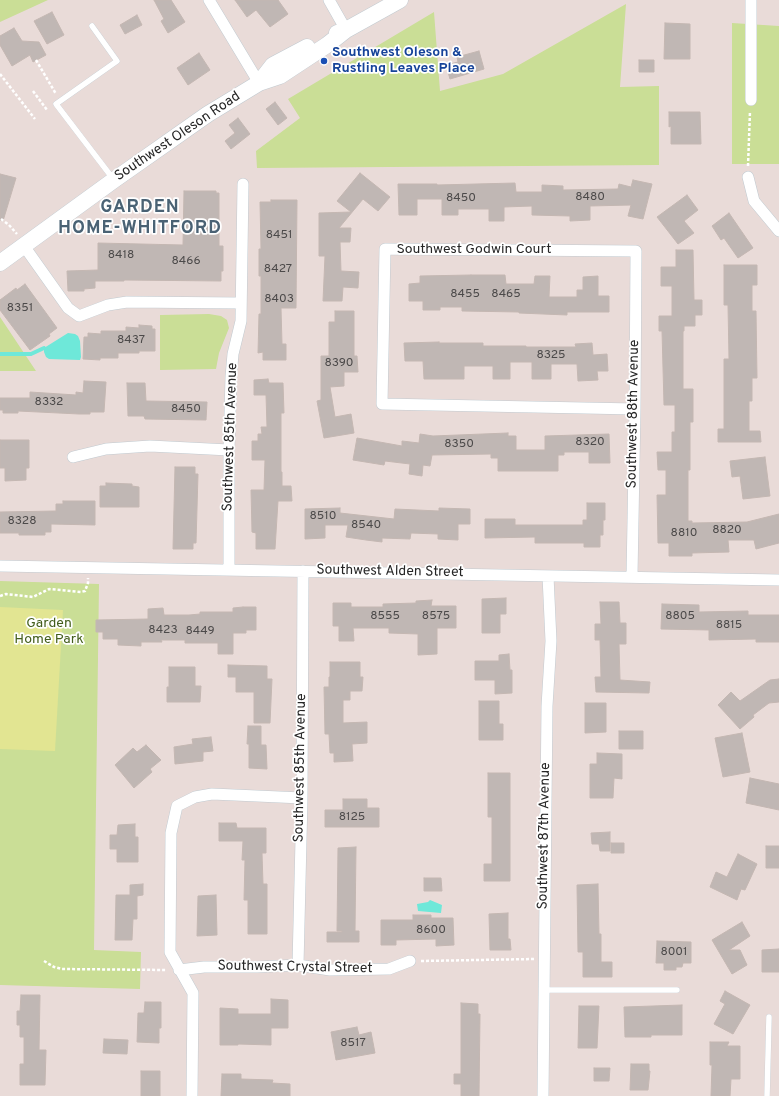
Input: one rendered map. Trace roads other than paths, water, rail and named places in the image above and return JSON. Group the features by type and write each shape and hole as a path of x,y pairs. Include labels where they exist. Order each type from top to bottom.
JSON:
{"main road":[{"name":"Southwest Oleson Road","path":"0,264 21,240 114,180 208,114 259,83 274,65 323,38 346,30 400,0"}],"street":[{"path":"209,0 259,83"},
{"path":"330,0 346,30"},
{"path":"751,0 751,100"},
{"path":"748,177 754,201 779,231"},
{"name":"Southwest 85th Avenue","path":"228,570 231,377 233,354 241,321 243,184"},
{"path":"21,240 68,308 78,316 108,305 127,302 241,303"},
{"name":"Southwest Godwin Court","path":"634,409 382,404 385,249 636,251"},
{"name":"Southwest 88th Avenue","path":"632,576 636,251"},
{"path":"73,457 106,449 150,446 229,450"},
{"name":"Southwest Alden Street","path":"0,566 548,576 632,576 779,580"},
{"name":"Southwest 85th Avenue","path":"298,965 302,798 302,571"},
{"name":"Southwest 87th Avenue","path":"543,1096 547,706 551,641 548,576"},
{"path":"192,1096 193,993 170,952 171,833 177,806 195,797 212,794 302,798"},
{"name":"Southwest Crystal Street","path":"179,970 204,967 298,965 330,970 388,969 410,961"}],"lane":[{"path":"92,26 117,61 56,104 114,180"},
{"path":"545,990 677,990"},
{"path":"767,1096 769,1017"}],"water":[{"path":"68,333 78,336 80,341 80,360 49,359 46,357 44,348"},
{"path":"430,900 442,905 441,913 418,911 417,904 428,902"}],"waterway":[{"path":"0,354 31,354 44,348"}],"place":[{"name":"Southwest Oleson & Rustling Leaves Place","path":"324,61"}],"district":[{"name":"GARDEN HOME-WHITFORD","path":"140,218"}],"park label":[{"name":"Garden Home Park","path":"49,632"}]}
